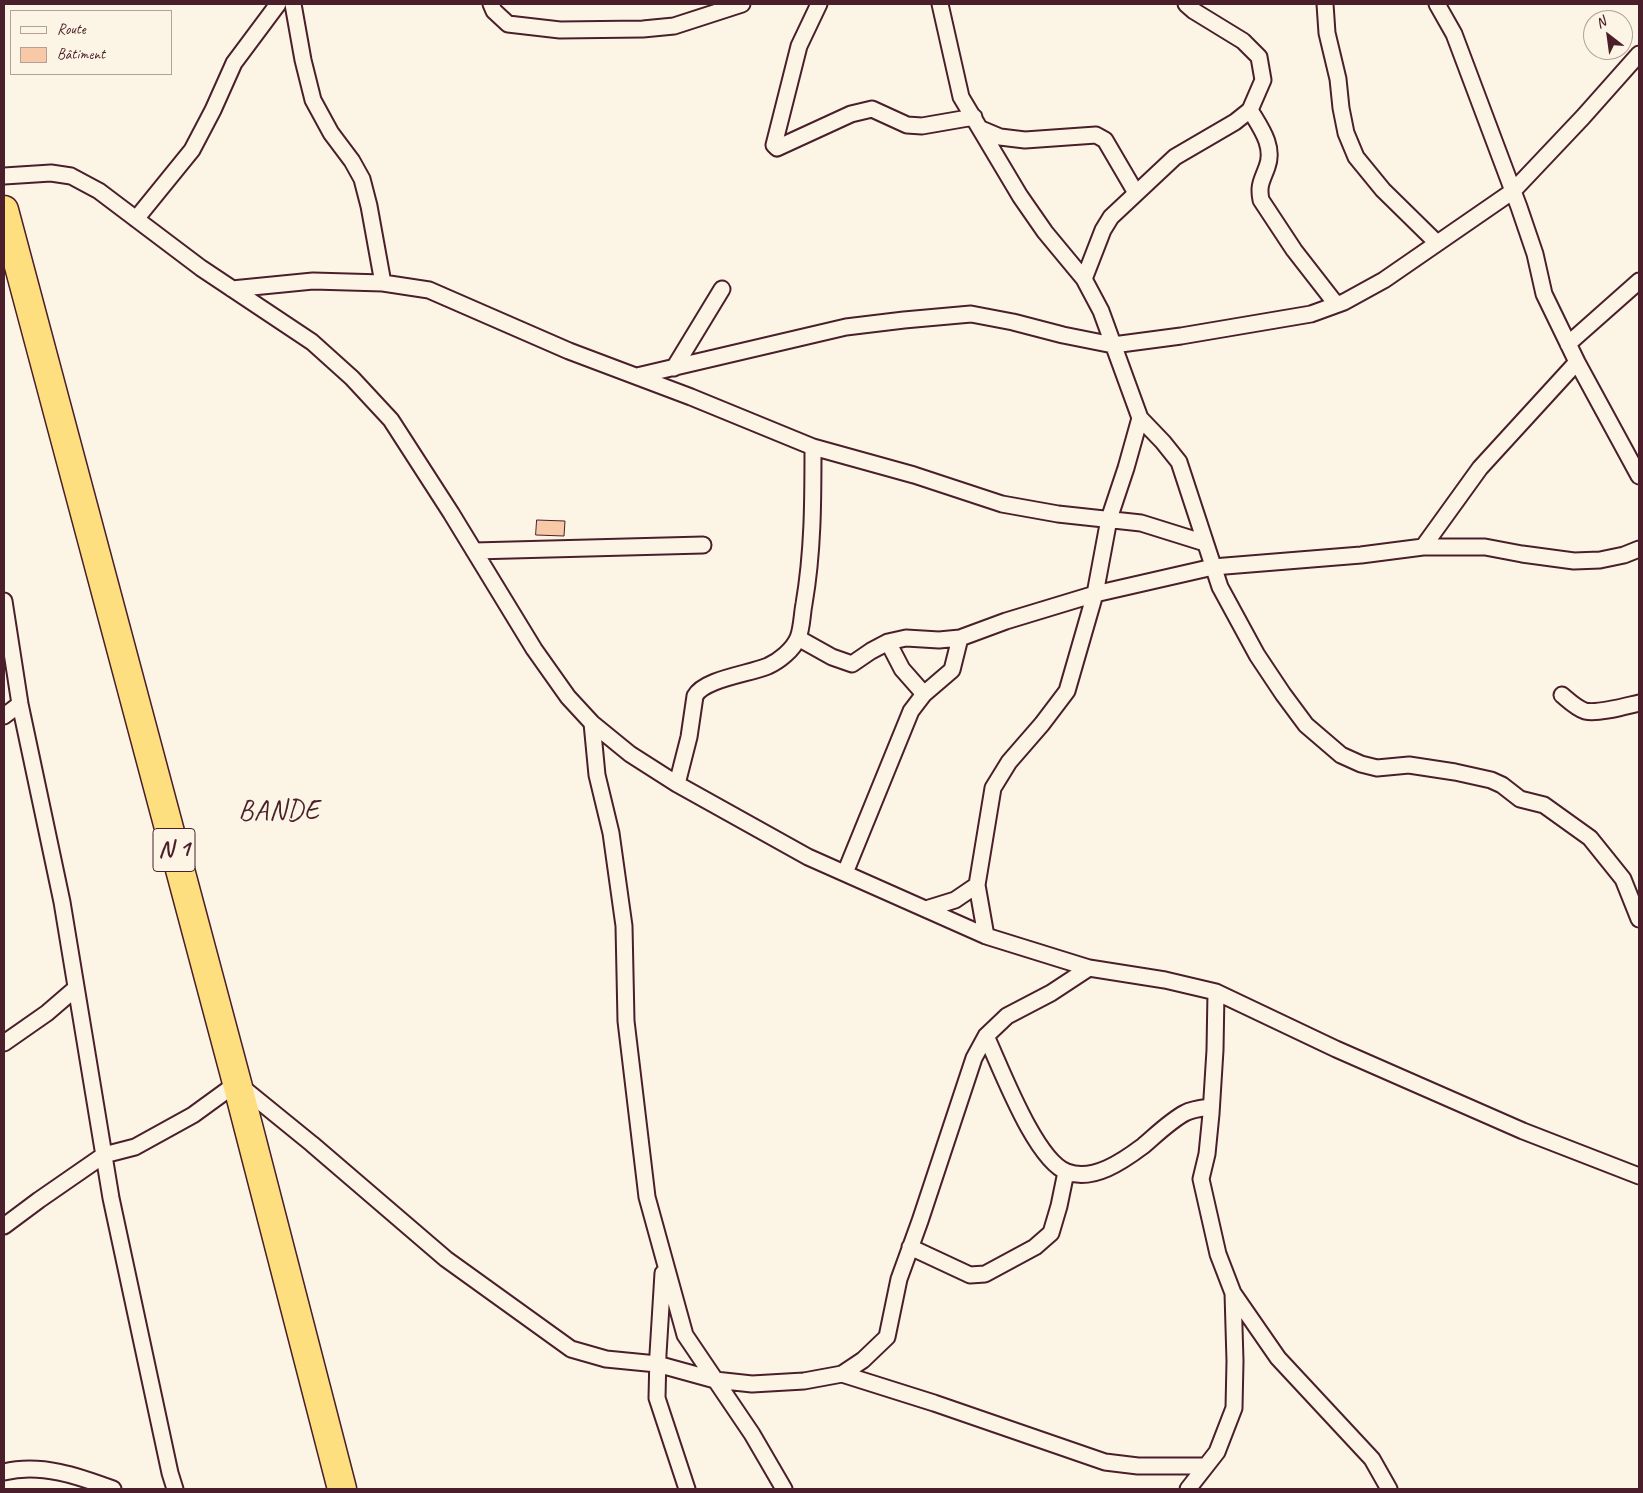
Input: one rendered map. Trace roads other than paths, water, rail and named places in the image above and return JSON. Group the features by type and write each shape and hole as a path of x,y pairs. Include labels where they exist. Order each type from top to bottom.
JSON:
{"highway":[{"name":"N 1","path":"4,210 342,1489"}],"street":[{"path":"136,219 192,150 213,110 234,63 278,4"},
{"path":"293,4 303,60 313,100 331,133 352,161 362,179 369,206 382,283"},
{"path":"491,4 494,11 508,24 560,30 578,30 643,29 674,26 742,4"},
{"path":"819,4 799,46 778,127 775,147 777,148 851,114 872,109 908,125 978,123 1000,137 1025,140 1096,136 1106,140 1136,193"},
{"path":"940,4 961,97 1020,196 1045,232 1084,279 1101,311 1140,418 1179,462 1220,587 1257,655 1306,725 1341,755 1361,764 1377,768 1409,765 1491,780 1502,785 1520,799 1544,805 1590,838 1623,879 1639,919"},
{"path":"1084,279 1103,230 1111,217 1175,157 1235,122 1250,110 1263,80 1259,57 1243,41 1194,11 1186,4"},
{"path":"1324,4 1327,33 1338,79 1342,117 1346,133 1356,157 1383,190 1437,243"},
{"path":"1437,4 1454,34 1513,191 1535,254 1544,294 1577,362 1639,476"},
{"path":"637,376 846,327 971,314 1113,345 1181,336 1311,314 1384,280 1513,191 1638,61"},
{"path":"1250,110 1266,138 1270,150 1268,166 1260,181 1259,191 1261,200 1294,250 1336,304"},
{"path":"4,176 51,173 71,176 99,191 201,268 312,342 352,378 391,420 534,649 568,697 592,723 630,754 677,784 808,857 986,936 1089,968 1165,980 1216,992 1336,1049 1514,1128 1639,1176"},
{"path":"232,289 313,281 382,283 429,290 569,351 637,376 813,447 914,474 1002,504 1058,514 1141,523 1205,543"},
{"path":"1568,344 1639,281"},
{"path":"674,368 722,289"},
{"path":"1423,547 1480,468 1577,362"},
{"path":"986,936 977,885 993,788 1008,762 1042,724 1066,691 1094,594 1108,519 1126,468 1140,418"},
{"path":"677,784 695,696 698,690 709,684 768,666 783,657 798,638 809,575 813,518 813,447"},
{"path":"474,551 703,545"},
{"path":"798,638 832,657 852,664 888,642 906,638 939,640 960,638 1006,621 1094,594 1213,566 1361,555 1423,547 1485,547 1574,561 1600,560 1624,555 1639,549"},
{"path":"4,601 20,702 62,902 113,1207 175,1489"},
{"path":"845,873 911,711 924,694 952,670 960,638"},
{"path":"888,642 902,669 924,694"},
{"path":"4,691 20,702"},
{"path":"1562,695 1585,711 1606,710 1639,703"},
{"path":"4,716 20,702"},
{"path":"592,723 598,775 612,834 624,926 626,1021 646,1197 685,1335 752,1434 784,1489"},
{"path":"926,909 955,900 977,885"},
{"path":"4,1226 104,1155 135,1147 193,1115 236,1083 312,1144 446,1259 571,1349 606,1359 658,1364 715,1380 752,1384 804,1381 842,1374 863,1360 887,1337 899,1279 974,1058 986,1036 1008,1016 1051,993 1089,968"},
{"path":"4,1043 47,1013 76,988"},
{"path":"1216,992 1211,1108 1201,1180 1218,1254 1233,1293 1278,1358 1372,1460 1390,1489"},
{"path":"986,1036 1030,1132 1052,1162 1066,1172 1082,1175 1102,1171 1136,1151 1186,1112 1211,1108"},
{"path":"910,1247 970,1275 985,1274 1035,1247 1051,1233 1066,1172"},
{"path":"664,1262 657,1398 687,1489"},
{"path":"1188,1489 1217,1452 1234,1408 1233,1293"},
{"path":"842,1374 934,1403 1105,1462 1138,1466 1205,1466"},
{"path":"4,1472 17,1469 43,1469 88,1479 113,1489"}],"district":[{"name":"BANDE","path":"279,812"}]}
